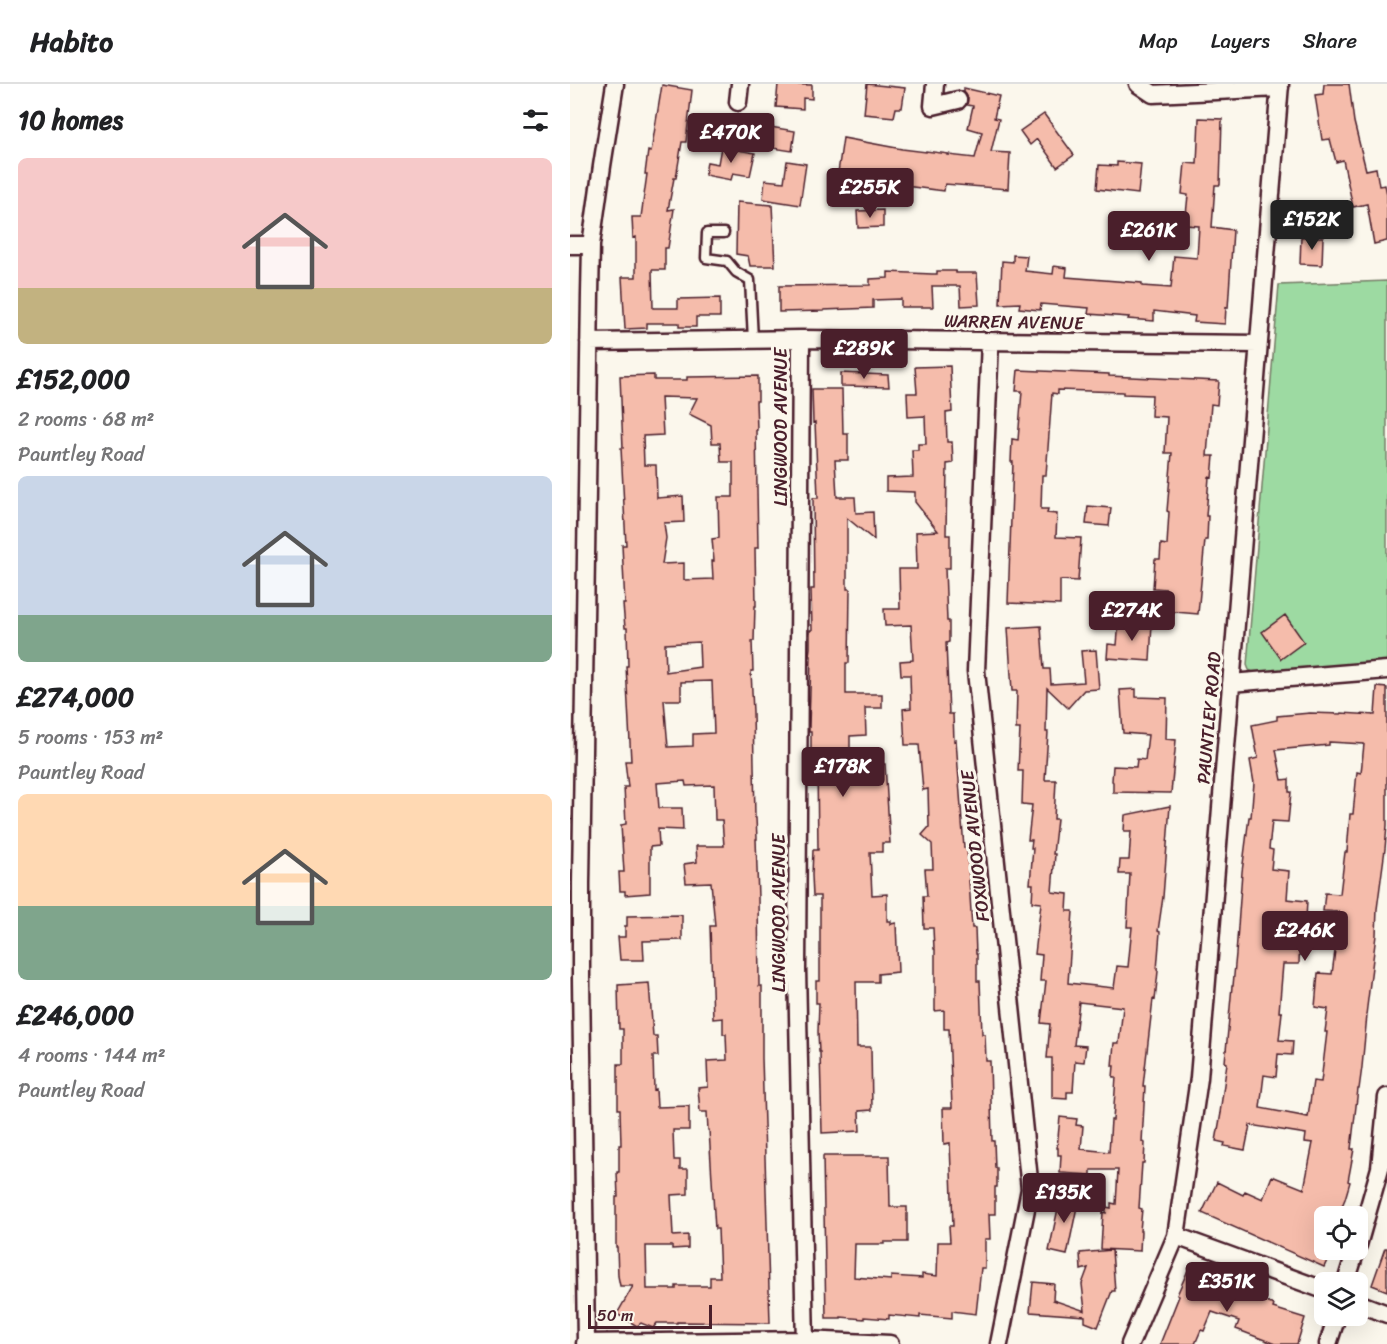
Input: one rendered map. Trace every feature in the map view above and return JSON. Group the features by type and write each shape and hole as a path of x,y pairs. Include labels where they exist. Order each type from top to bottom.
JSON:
{"street":[{"path":"615,84 591,245 575,883 581,979 585,1344 805,1342 890,1344"},
{"path":"738,102 740,84"},
{"path":"935,84 933,106 958,100"},
{"path":"1138,84 1152,94 1280,86"},
{"name":"PAUNTLEY ROAD","path":"1130,1344 1176,1236 1199,1078 1280,86"},
{"path":"570,245 591,245"},
{"name":"WARREN AVENUE","path":"589,342 801,339 1258,344"},
{"name":"LINGWOOD AVENUE","path":"801,339 797,969 805,1342"},
{"name":"FOXWOOD AVENUE","path":"990,341 976,671 1030,1190 999,1344"},
{"path":"1231,683 1387,670"},
{"path":"1368,1210 1380,1168 1387,1097"},
{"path":"1176,1236 1314,1286"},
{"path":"1368,1306 1387,1314"},
{"path":"1328,1344 1333,1326"}],"lane":[{"path":"724,233 707,233 706,258 727,261 736,272 750,280 753,340"}],"green space":[{"path":"1387,281 1387,661 1257,674 1249,670 1247,665 1279,285"}],"building":[{"path":"778,84 812,85 812,99 803,98 803,109 776,107"},
{"path":"867,84 905,88 902,108 896,108 894,117 864,114"},
{"path":"1324,84 1349,84 1354,122 1366,170 1376,168 1379,186 1385,185 1387,241 1374,244 1367,204 1353,207 1343,160 1336,162 1330,139 1322,140 1315,95 1323,94"},
{"path":"662,85 692,90 686,142 682,142 668,210 674,209 668,248 665,248 665,270 652,270 653,308 678,308 678,299 720,298 720,317 696,317 696,327 679,327 679,323 647,323 647,328 625,329 622,277 636,277 636,237 633,238 632,217 641,217 648,151 651,152"},
{"path":"964,88 999,96 994,118 999,119 991,152 1010,153 1008,189 945,184 944,191 897,185 898,178 858,171 854,196 835,193 843,138 902,149 975,158 982,132 968,128 973,106 967,105 968,98"},
{"path":"1044,114 1074,155 1057,167 1037,139 1030,145 1020,131"},
{"path":"1199,118 1222,119 1220,185 1215,185 1212,227 1233,230 1225,324 1194,322 1195,316 1154,311 1154,321 1088,314 1089,308 1041,304 1040,310 1019,308 1020,303 1000,304 1002,261 1013,262 1013,255 1027,256 1025,271 1053,274 1054,266 1067,268 1066,277 1142,283 1142,286 1171,288 1174,256 1197,258 1199,226 1185,225 1188,195 1182,194 1185,163 1197,164"},
{"path":"770,127 795,131 792,151 766,147"},
{"path":"721,147 755,153 750,176 733,173 731,180 705,175 707,162 718,164"},
{"path":"787,161 806,164 800,205 763,199 765,180 784,182"},
{"path":"1117,162 1141,164 1138,194 1097,189 1099,165 1117,166"},
{"path":"737,202 772,205 775,266 750,266 748,256 736,254"},
{"path":"883,210 883,227 858,228 857,211"},
{"path":"1301,237 1323,237 1322,265 1300,264"},
{"path":"937,271 977,273 979,305 961,306 960,286 932,286 933,307 901,307 901,299 873,300 873,308 779,312 779,286 870,285 870,279 888,278 888,272 937,274"},
{"path":"950,366 952,412 946,413 947,442 952,442 953,463 947,464 946,535 950,535 950,568 945,568 947,621 949,621 949,642 946,643 949,714 953,714 954,741 956,740 964,848 967,847 972,928 975,928 977,981 980,981 982,1034 985,1034 986,1061 990,1061 992,1141 994,1141 995,1168 997,1168 995,1214 989,1214 990,1239 985,1239 985,1268 981,1268 976,1314 952,1311 952,1318 889,1315 889,1319 826,1318 823,1156 889,1156 890,1207 907,1207 907,1242 855,1244 854,1277 891,1280 891,1276 922,1278 922,1274 937,1276 938,1242 950,1242 949,1226 953,1226 950,1143 944,1144 943,1108 952,1108 949,1029 944,1029 944,1010 935,1011 933,928 924,928 923,896 927,896 925,869 933,869 932,844 922,835 929,827 928,789 923,790 919,745 905,745 903,709 911,708 910,675 901,675 900,661 913,660 911,625 885,626 884,609 900,609 899,569 917,569 916,532 938,531 915,502 915,492 886,491 886,478 913,477 912,450 918,450 918,444 926,444 925,416 908,417 907,393 917,393 915,367"},
{"path":"1018,370 1219,381 1217,405 1211,404 1207,456 1214,456 1212,478 1209,477 1207,540 1205,540 1198,614 1164,611 1166,589 1153,588 1155,559 1160,559 1161,544 1167,545 1169,512 1167,511 1172,453 1165,453 1167,417 1151,416 1152,395 1123,394 1123,392 1058,390 1058,394 1052,393 1046,475 1042,475 1041,509 1048,509 1047,513 1057,514 1056,537 1081,538 1078,581 1060,580 1060,605 1008,603 1012,439 1018,440 1022,391 1016,391"},
{"path":"841,373 888,375 889,387 841,386"},
{"path":"654,375 654,380 687,380 687,377 758,376 756,430 758,548 755,548 756,606 754,641 752,641 753,671 751,671 759,986 762,986 770,1323 677,1322 657,1323 653,1328 641,1323 637,1326 617,1314 633,1286 620,1286 616,1247 617,1172 619,1172 619,1145 621,1145 618,1064 623,1064 623,1029 619,1029 618,985 649,983 653,1036 657,1036 658,1056 653,1056 657,1107 689,1106 689,1130 673,1130 674,1160 680,1160 680,1169 688,1169 688,1194 671,1195 673,1236 688,1235 688,1248 646,1246 647,1289 710,1286 710,1277 720,1277 707,1112 700,1112 698,1088 708,1087 707,1061 727,1060 723,1018 713,1019 710,926 715,926 711,882 686,883 684,864 697,862 696,846 724,846 722,820 715,820 714,785 686,786 685,781 657,783 659,808 682,808 683,830 658,829 659,846 650,847 650,893 625,895 625,891 620,891 619,872 624,872 621,825 626,824 624,787 628,787 625,761 631,761 626,666 628,666 627,628 625,628 623,604 625,604 622,545 626,545 620,376","holes":["661,397 697,398 689,414 711,425 712,443 720,443 721,462 733,462 733,497 718,497 719,538 712,539 713,579 684,580 684,563 662,564 666,538 664,523 684,522 683,496 657,498 656,465 644,465 643,436 663,435","699,642 700,667 666,672 665,644","712,681 714,733 693,734 693,746 668,747 664,700 681,700 681,682"]},
{"path":"812,389 842,389 843,434 848,434 848,460 835,460 837,497 855,497 856,513 873,512 874,540 847,518 847,589 850,589 849,663 846,663 846,694 882,694 882,708 865,708 866,735 850,736 850,765 885,764 890,843 882,843 882,852 870,852 872,895 887,894 887,921 891,921 891,924 896,923 898,972 878,974 878,982 856,982 857,1047 871,1047 872,1110 859,1111 860,1131 822,1133 819,1003 816,1003 816,981 820,981 820,896 813,896 812,875 813,850 818,850 817,764 811,764 811,732 809,732 811,589 814,589 813,498 818,498"},
{"path":"1088,506 1111,508 1109,526 1086,524"},
{"path":"1285,615 1304,642 1281,659 1262,632"},
{"path":"1119,621 1152,623 1150,661 1107,658 1108,644 1117,645"},
{"path":"1041,626 1044,669 1050,669 1051,684 1084,682 1081,651 1096,650 1099,689 1084,690 1068,708 1047,688 1046,732 1048,732 1045,780 1056,780 1054,819 1057,819 1052,892 1068,894 1067,911 1073,911 1068,983 1114,988 1117,966 1128,967 1132,927 1127,927 1130,874 1119,874 1120,860 1129,860 1131,831 1124,831 1125,815 1170,806 1158,931 1160,932 1158,971 1143,1086 1145,1086 1142,1142 1145,1143 1139,1208 1142,1209 1140,1251 1101,1249 1103,1212 1106,1213 1106,1207 1111,1208 1111,1203 1116,1204 1118,1170 1091,1170 1091,1175 1060,1173 1061,1155 1058,1155 1057,1148 1060,1117 1077,1119 1076,1125 1083,1126 1081,1149 1109,1152 1116,1077 1113,1077 1114,1066 1112,1066 1114,1043 1119,1043 1123,1007 1079,1002 1074,1045 1086,1046 1084,1062 1075,1061 1073,1092 1067,1092 1067,1099 1052,1098 1052,1058 1047,1058 1050,1024 1041,1023 1046,981 1040,981 1042,955 1035,954 1041,903 1032,902 1033,884 1030,884 1033,848 1031,848 1032,840 1028,840 1032,805 1022,804 1023,771 1018,771 1020,729 1016,729 1017,691 1012,691 1008,628"},
{"path":"1377,687 1387,688 1387,825 1362,1067 1351,1149 1354,1149 1348,1181 1350,1182 1342,1206 1314,1206 1314,1260 1327,1260 1324,1267 1202,1213 1217,1182 1243,1195 1245,1191 1263,1199 1272,1176 1304,1189 1313,1143 1305,1142 1306,1134 1250,1125 1245,1150 1224,1146 1225,1143 1216,1141 1227,1063 1225,1062 1242,872 1249,817 1251,817 1254,783 1250,760 1258,758 1252,725 1277,720 1277,716 1341,713 1375,715","holes":["1329,742 1364,744 1361,773 1357,772 1353,814 1350,814 1340,894 1325,893 1323,911 1339,912 1332,974 1318,973 1315,1007 1328,1009 1321,1082 1313,1081 1308,1117 1260,1108 1264,1075 1276,1077 1278,1054 1292,1055 1293,1041 1279,1040 1283,964 1299,964 1300,936 1305,936 1307,901 1287,899 1289,871 1271,869 1273,850 1269,849 1272,821 1288,822 1291,792 1289,792 1289,779 1282,780 1276,750 1329,745"]},
{"path":"1136,689 1136,697 1167,698 1166,739 1176,740 1171,793 1113,792 1113,766 1136,767 1137,759 1145,760 1148,735 1123,733 1120,690"},
{"path":"682,915 682,940 643,941 644,960 620,960 618,937 625,937 627,916"},
{"path":"1061,1194 1079,1197 1067,1255 1049,1251"},
{"path":"1385,1248 1387,1248 1387,1291 1372,1285"},
{"path":"1112,1250 1115,1291 1112,1291 1098,1327 1085,1322 1085,1316 1030,1312 1033,1282 1054,1284 1053,1300 1085,1311 1082,1284 1088,1268 1081,1270 1080,1253"},
{"path":"1189,1268 1210,1277 1209,1279 1274,1305 1273,1308 1305,1318 1297,1344 1275,1344 1236,1329 1239,1321 1212,1312 1204,1331 1201,1330 1195,1344 1160,1344"}]}
